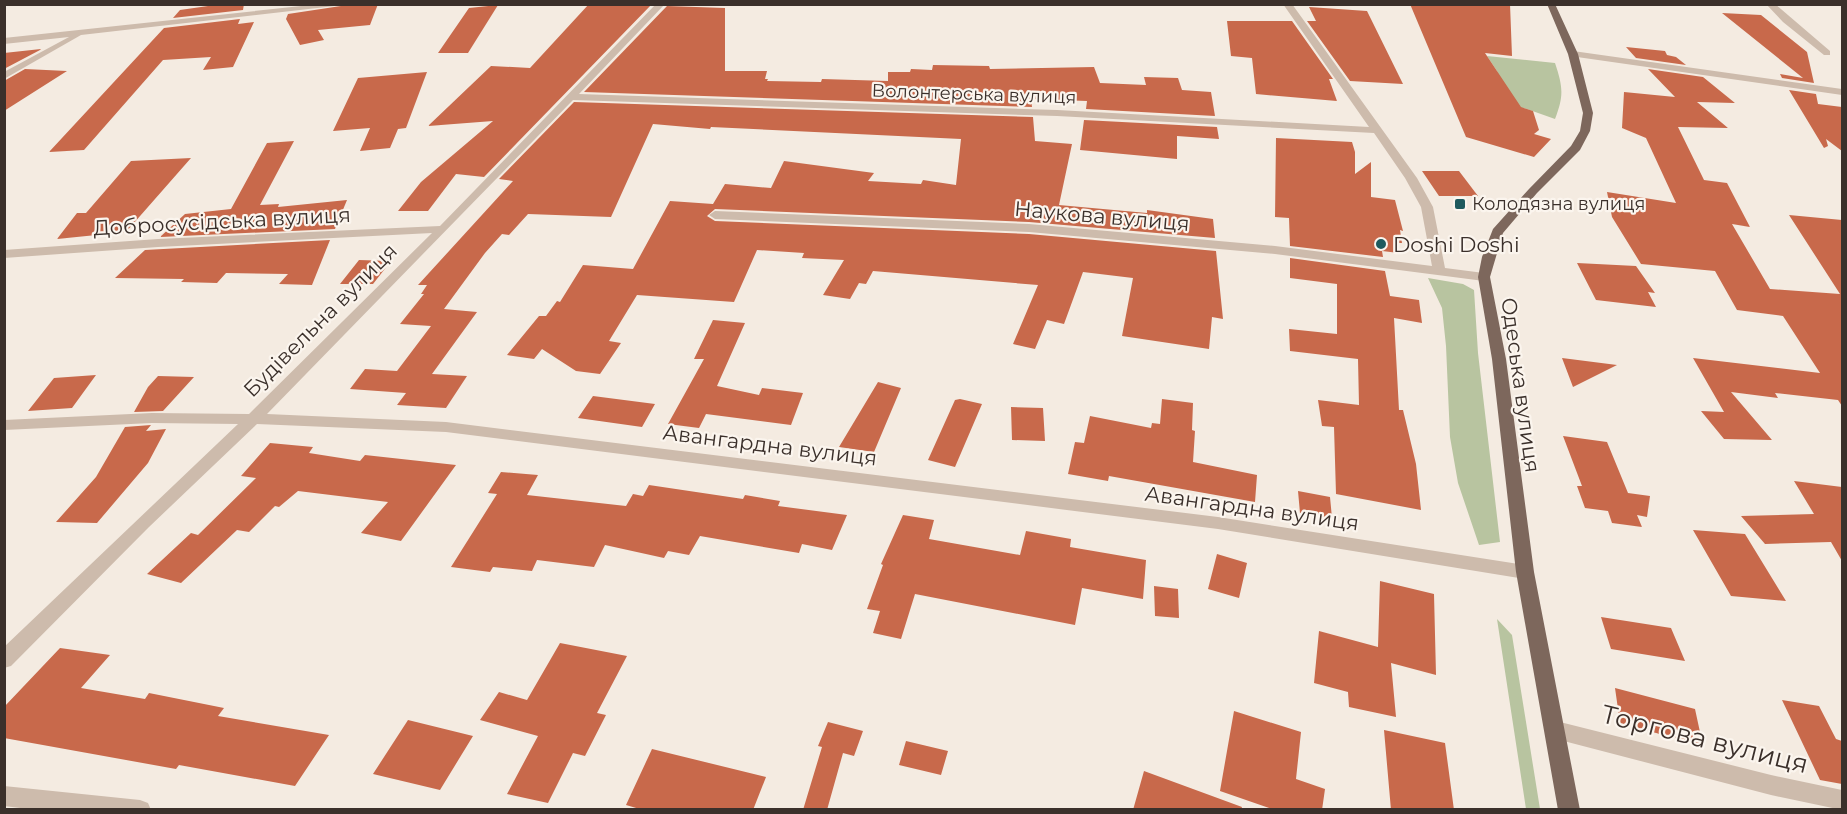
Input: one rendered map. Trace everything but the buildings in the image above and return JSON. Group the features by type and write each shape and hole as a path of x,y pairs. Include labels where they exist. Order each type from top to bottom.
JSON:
{"main road":[{"name":"Одеська вулиця","path":"1551,4 1573,54 1588,113 1585,131 1576,148 1533,190 1497,232 1484,277 1499,359 1525,572 1569,810"}],"street":[{"path":"4,41 348,4"},
{"name":"Будівельна вулиця","path":"4,660 142,523 253,419 443,229 661,4"},
{"path":"1287,4 1411,178 1427,207 1438,269"},
{"path":"1770,4 1827,53"},
{"path":"4,76 82,33"},
{"path":"1573,54 1842,92"},
{"name":"Волонтерська вулиця","path":"571,97 1058,113 1375,130"},
{"name":"Наукова вулиця","path":"714,214 1029,228 1275,249 1438,269 1484,277"},
{"name":"Добросусідська вулиця","path":"4,254 158,243 443,229"},
{"name":"Авангардна вулиця","path":"4,425 152,418 253,419 446,427 1218,524 1525,572"},
{"name":"Торгова вулиця","path":"1556,730 1771,785 1842,800"},
{"path":"4,796 140,810"}],"green space":[{"path":"1487,56 1555,63 1561,91 1555,119 1524,108 1508,108 1497,71"},
{"path":"1428,278 1463,284 1474,290 1478,353 1500,542 1479,545 1458,483 1450,437 1442,308"},
{"path":"1497,619 1512,635 1540,809 1526,809"}],"place":[{"name":"Колодязна вулиця","path":"1460,204"},
{"name":"Doshi Doshi","path":"1381,244"}]}
